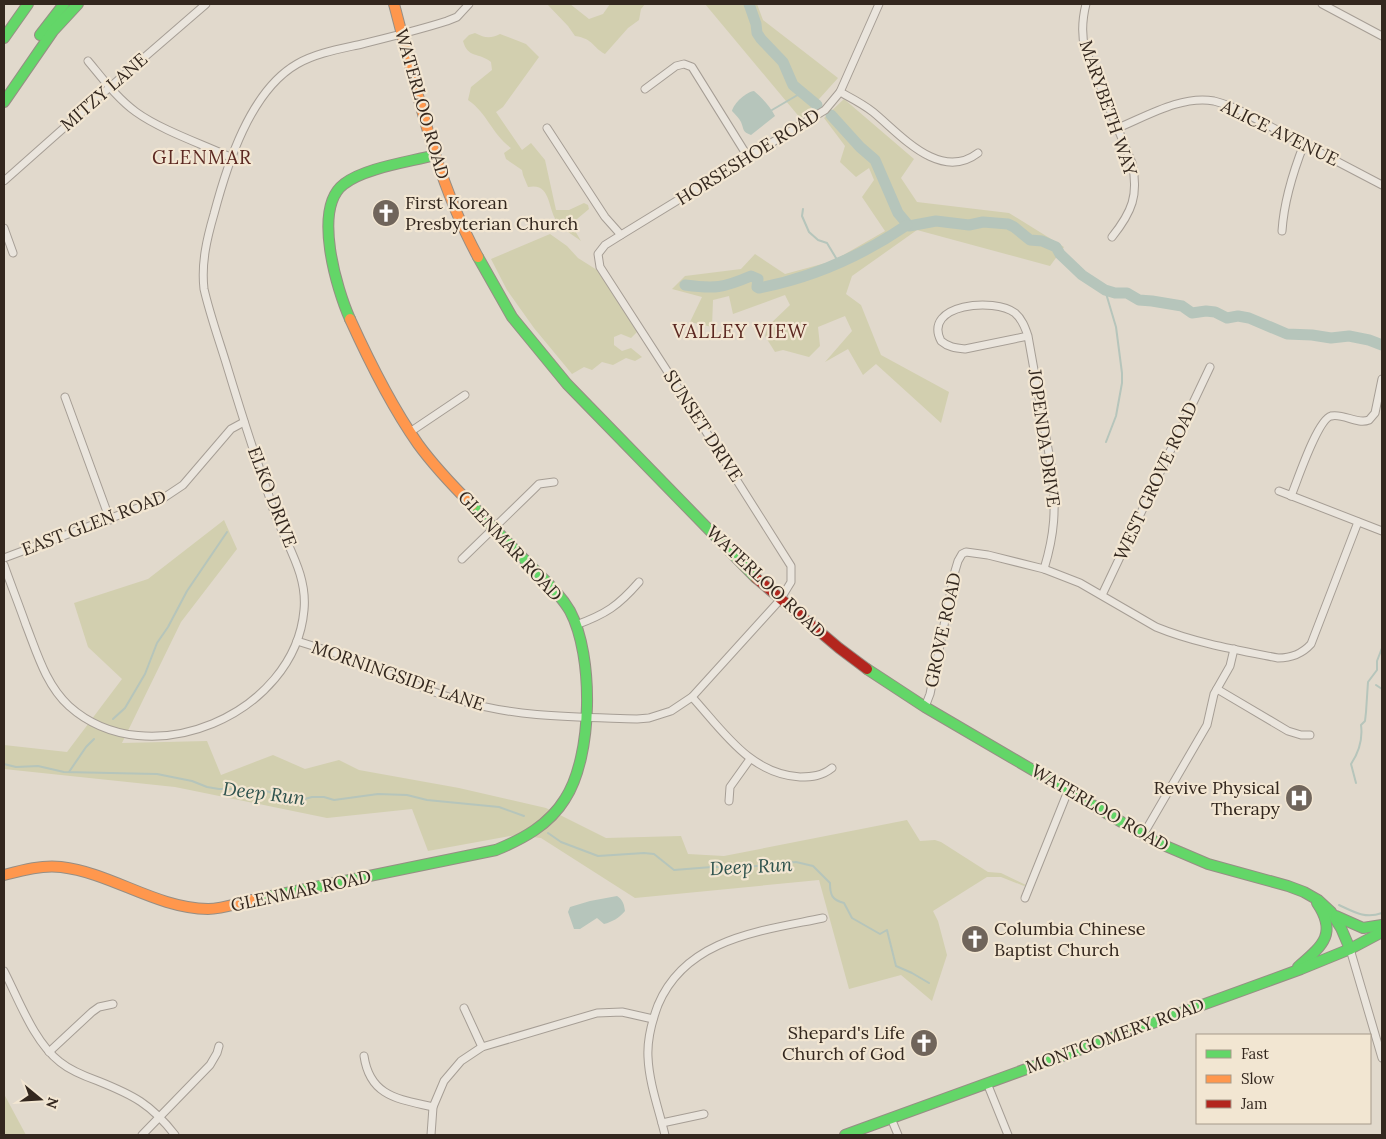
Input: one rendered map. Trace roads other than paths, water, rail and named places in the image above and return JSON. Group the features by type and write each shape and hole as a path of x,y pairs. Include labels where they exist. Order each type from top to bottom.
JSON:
{"main road":[{"path":"4,38 28,4"},
{"path":"4,89 32,46 64,4"},
{"path":"4,102 53,31 78,4"},
{"name":"WATERLOO ROAD","path":"394,4 435,156 454,210 496,293 528,338 584,401 725,546 780,600 858,663 925,707 1143,835 1167,847 1231,871 1301,889 1320,901 1336,916 1350,949"},
{"name":"GLENMAR ROAD","path":"4,875 28,868 68,867 99,875 162,902 193,909 208,909 496,850 514,844 530,835 553,816 572,788 582,759 585,718 585,658 576,625 560,596 453,486 410,432 349,320 341,297 330,251 330,210 337,192 344,184 363,174 435,156"},
{"path":"1293,971 1322,945 1327,931 1327,924 1322,910 1301,889"},
{"path":"1336,916 1363,928 1382,925"},
{"name":"MONTGOMERY ROAD","path":"845,1135 1293,971 1350,949 1382,932"}],"street":[{"name":"MITZY LANE","path":"4,181 206,4"},
{"name":"ELKO DRIVE","path":"4,565 39,660 58,693 82,716 104,727 127,734 143,736 180,733 196,729 228,716 254,699 275,680 284,668 297,640 304,610 302,582 295,560 276,517 244,422 207,300 202,274 210,226 230,156 254,111 267,91 284,72 306,59 447,22 457,17 469,4"},
{"name":"HORSESHOE ROAD","path":"598,254 604,245 825,110 840,92 879,4"},
{"name":"MARYBETH WAY","path":"1086,4 1082,38 1132,163 1135,186 1131,210 1112,237"},
{"path":"1322,4 1382,36"},
{"path":"88,61 126,104 143,116 230,156"},
{"path":"645,89 676,66 684,64 692,67 748,157"},
{"path":"840,92 871,111 924,154 937,160 961,163 971,159 978,153"},
{"name":"ALICE AVENUE","path":"1118,128 1177,104 1213,101 1237,109 1382,185"},
{"path":"547,128 604,217 620,235"},
{"path":"1282,231 1288,188 1304,144"},
{"path":"4,228 13,253"},
{"name":"SUNSET DRIVE","path":"598,254 600,267 791,566 792,582 780,600"},
{"name":"JOPENDA DRIVE","path":"1028,336 957,348 941,341 937,329 942,317 956,309 989,305 1007,308 1015,312 1025,326 1028,336 1052,471 1054,493 1055,514 1053,532 1044,570"},
{"name":"WEST GROVE ROAD","path":"1102,595 1210,367"},
{"path":"1291,496 1321,424 1327,418 1335,416 1359,421 1370,420 1375,413 1382,379"},
{"path":"410,432 465,395"},
{"path":"65,397 110,520"},
{"name":"EAST GLEN ROAD","path":"4,558 150,505 178,489 193,476 231,429 244,422"},
{"path":"462,559 539,484 554,482"},
{"path":"1279,492 1382,532"},
{"path":"1044,570 1080,583 1156,627 1169,632 1278,658 1296,655 1307,649 1315,637 1358,522"},
{"name":"GROVE ROAD","path":"925,707 930,694 955,570 962,554 973,552 1044,570"},
{"path":"576,625 607,612 621,601 639,582"},
{"name":"MORNINGSIDE LANE","path":"297,640 462,701 516,713 585,718 649,718 671,711 692,697 780,600"},
{"path":"1143,835 1207,725 1212,701 1230,666 1234,649"},
{"path":"1217,689 1288,731 1301,735 1310,735"},
{"path":"692,697 750,759 771,771 796,777 818,776 832,768"},
{"path":"729,801 730,787 750,759"},
{"path":"1025,898 1068,791"},
{"path":"665,1135 650,1071 648,1056 649,1036 661,999 677,975 692,960 711,948 748,935 823,918"},
{"path":"1350,949 1382,1058"},
{"path":"4,971 35,1032 49,1052 69,1069 137,1099 160,1117 175,1135"},
{"path":"49,1052 92,1012 99,1007 113,1004"},
{"path":"464,1008 482,1047"},
{"path":"431,1135 433,1107 438,1093 451,1071 470,1054 482,1047 597,1013 622,1012 653,1019"},
{"path":"142,1135 210,1065 219,1046"},
{"path":"364,1056 369,1076 381,1090 398,1098 433,1107"},
{"path":"987,1083 1008,1135"},
{"path":"662,1123 704,1114"},
{"path":"891,1118 898,1135"}],"waterway":[{"path":"749,4 757,33 761,39 783,62 793,85 817,105"},
{"path":"772,110 801,93"},
{"path":"831,115 860,147 875,160 898,213 909,226 936,221 969,225 983,222 1008,224 1030,240 1042,241 1056,247 1060,254 1082,275 1105,290 1115,293 1127,293 1139,300 1182,306 1192,313 1206,311 1215,312 1227,318 1238,316 1249,318 1287,334 1331,338 1349,336 1382,345"},
{"path":"803,209 802,216 809,232 818,240 827,243 839,263"},
{"path":"685,285 719,286 751,276 758,279 757,287 759,288 778,284 836,264 873,246 907,225"},
{"path":"1105,290 1116,327 1122,373 1116,416 1106,442"},
{"path":"113,719 125,708 145,674 157,643 168,627 187,591 227,532"},
{"path":"1356,783 1351,764 1360,746 1361,725 1365,721 1368,682 1377,670 1377,661 1382,648"},
{"path":"1376,685 1382,689"},
{"path":"69,772 86,747 94,739"},
{"name":"Deep Run","path":"4,764 16,767 38,766 64,772 157,774 192,781 207,787 219,789 260,789 301,800 312,797 324,797 334,800 378,794 407,795 427,800 499,807 524,816"},
{"name":"Deep Run","path":"548,833 561,842 598,856 654,854 674,870 747,867 796,862 813,866 830,883 832,896 844,903 852,918 880,934 887,930 896,966 929,983"},
{"path":"1339,905 1365,915 1382,913"}],"place":[{"name":"First Korean Presbyterian Church","path":"386,213"},
{"name":"Revive Physical Therapy","path":"1299,798"},
{"name":"Columbia Chinese Baptist Church","path":"975,939"},
{"name":"Shepard's Life Church of God","path":"924,1043"}],"district":[{"name":"GLENMAR","path":"202,157"},
{"name":"VALLEY VIEW","path":"740,331"}]}
